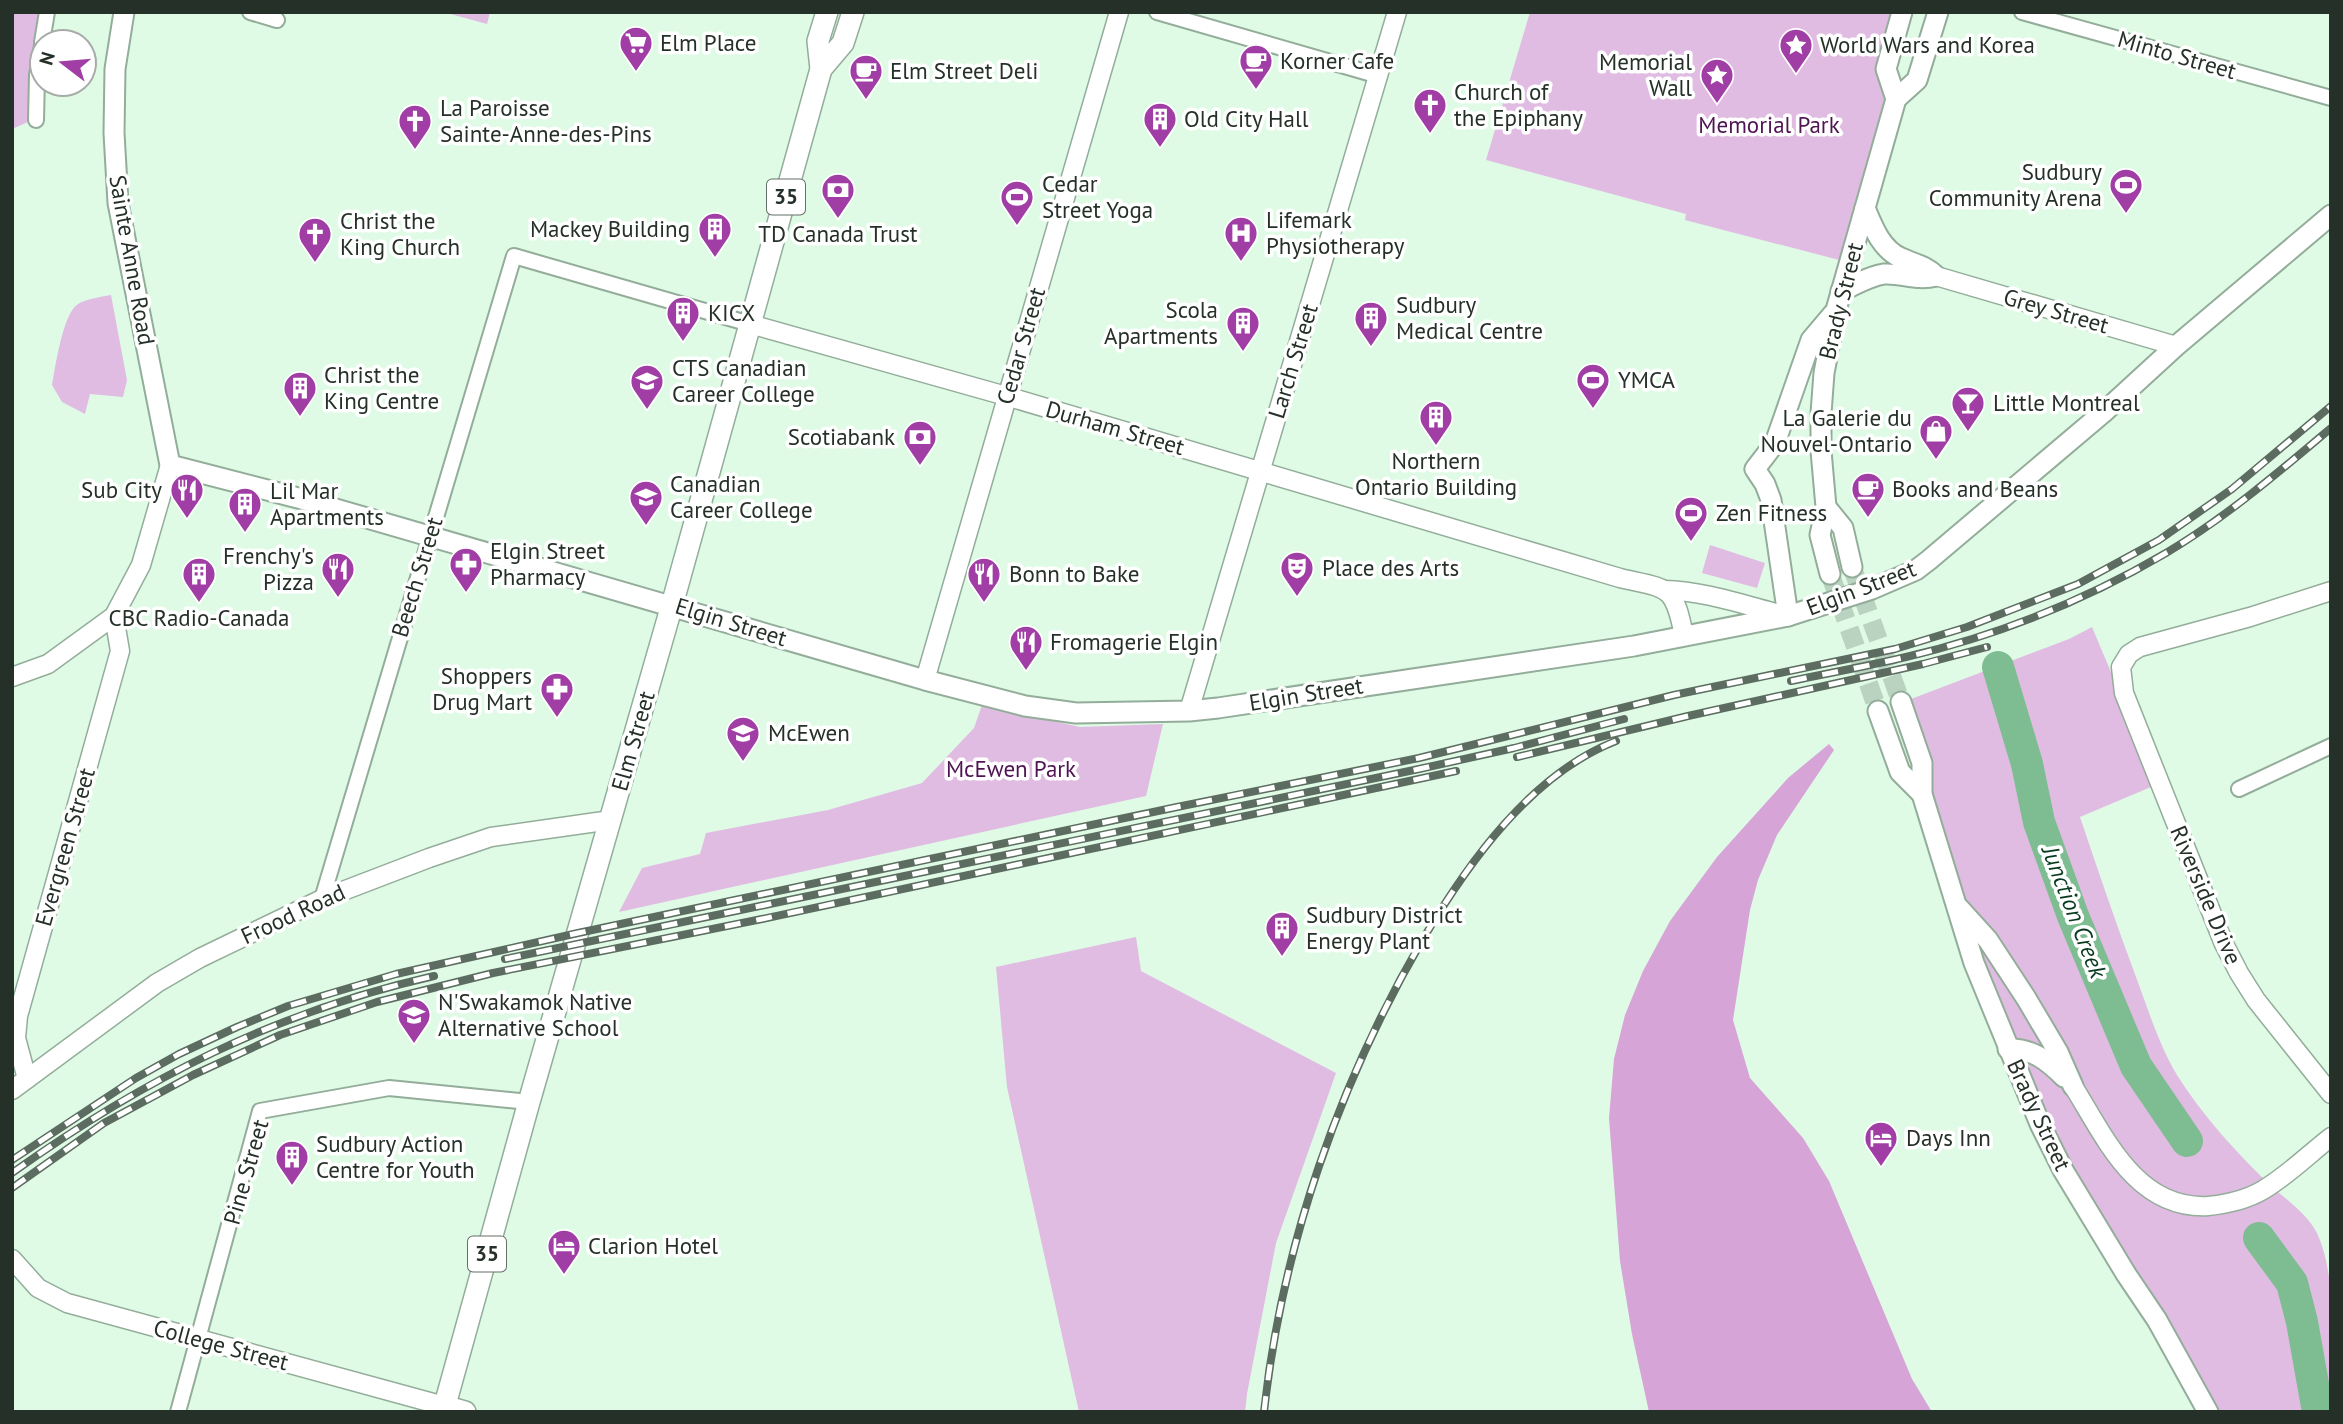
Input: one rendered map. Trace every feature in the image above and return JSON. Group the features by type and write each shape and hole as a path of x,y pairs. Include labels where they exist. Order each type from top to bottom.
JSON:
{"main road":[{"name":"Sainte Anne Road","path":"124,12 116,69 114,133 118,204 170,465"},
{"name":"Elm Street","path":"451,1410 529,1101 672,605 821,69 818,41 827,12"},
{"name":"Elm Street","path":"821,69 843,43 853,12"},
{"path":"1896,99 1886,69 1902,12"},
{"name":"Brady Street","path":"1830,574 1820,535 1826,507 1822,477 1821,413 1824,373 1838,301 1896,99 1917,80 1938,12"},
{"path":"1788,616 1771,500 1765,484 1755,470 1775,443 1811,340 1838,301 1871,277 1886,274 1922,279 1936,276 1928,267 1899,257 1887,248 1865,208"},
{"name":"Elgin Street","path":"170,465 298,498 925,680 1025,706 1076,713 1189,711 1634,646 1788,616 1872,589 1916,570 2104,412 2176,346 2331,215"},
{"name":"Brady Street","path":"1826,507 1843,528 1852,567"},
{"name":"Brady Street","path":"1901,702 1922,764 1922,794 1974,963 2040,1124 2063,1170 2157,1320 2208,1412"},
{"name":"Brady Street","path":"1878,711 1900,772 1922,794"},
{"path":"1956,904 1989,940 2058,1052 2073,1086"},
{"path":"2008,1049 2025,1051 2049,1062 2073,1086"}],"street":[{"path":"250,12 277,20"},
{"name":"Cedar Street","path":"925,680 1119,12"},
{"path":"1157,12 1379,76"},
{"name":"Larch Street","path":"1189,711 1397,12"},
{"name":"Minto Street","path":"2022,12 2331,98"},
{"path":"36,98 36,120"},
{"name":"Durham Street","path":"514,256 1006,396 1664,590 1692,592 1788,616"},
{"name":"Beech Street","path":"321,899 514,256"},
{"name":"Grey Street","path":"1936,276 2176,346"},
{"path":"12,677 48,664 114,616 141,565 170,465"},
{"path":"1664,590 1670,593 1678,607 1684,636"},
{"name":"Riverside Drive","path":"2331,591 2250,617 2140,647 2123,660 2121,674 2124,693 2224,944 2256,1000 2331,1094"},
{"name":"Evergreen Street","path":"20,1084 16,1038 18,1016 120,651 114,616"},
{"path":"2239,789 2331,746"},
{"name":"Frood Road","path":"20,1084 157,983 200,958 321,899 491,837 611,820"},
{"path":"2073,1086 2124,1166 2154,1194 2175,1202 2197,1206 2226,1205 2255,1194 2331,1137"},
{"name":"Pine Street","path":"178,1412 260,1111 389,1087 529,1101"},
{"name":"College Street","path":"12,1259 38,1288 67,1303 451,1410"}],"green space":[{"path":"12,12 45,12 44,28 28,28 28,98 37,98 35,119 12,129"},
{"path":"443,12 490,12 487,24"},
{"name":"Memorial Park","path":"1530,12 1901,12 1884,69 1895,99 1847,262 1685,220 1686,214 1486,160"},
{"path":"111,295 127,380 123,397 90,394 85,414 62,402 52,385 58,354 64,329 73,309 85,301"},
{"path":"1710,545 1765,563 1757,588 1702,573"},
{"path":"2092,627 2158,784 2080,817 2150,1014 2177,1075 2220,1132 2269,1184 2302,1213 2317,1233 2324,1252 2331,1296 2331,1412 2206,1412 2003,1043 1903,702 2069,639"},
{"name":"McEwen Park","path":"982,705 1080,727 1163,724 1146,796 619,912 642,868 700,854 706,833 828,810 922,783 974,728"},
{"path":"1136,937 1141,971 1336,1073 1276,1243 1245,1412 1079,1412 1007,1087 996,967"}],"shaded area":[{"path":"1829,744 1834,750 1777,835 1758,880 1750,910 1733,1020 1750,1078 1803,1138 1829,1181 1912,1379 1932,1412 1649,1412 1620,1261 1609,1118 1614,1059 1625,1015 1643,971 1670,921 1717,857 1788,778"}],"waterway":[{"name":"Junction Creek","path":"1998,667 2027,764 2039,822 2073,916 2136,1066 2187,1141"},
{"name":"Junction Creek","path":"2259,1238 2292,1283 2318,1412"}],"tunnel":[{"path":"1852,567 1901,702"},
{"path":"1830,574 1878,711"}],"railway":[{"path":"12,1160 136,1078 179,1054 288,1006 396,974 578,933 1419,758 1674,695 1895,649 1967,627 2078,584 2159,540 2232,489 2331,406"},
{"path":"1791,681 1940,648 2007,627 2072,601 2136,570 2209,525 2331,428"},
{"path":"1517,757 1987,647"},
{"path":"505,959 1419,769 1514,748 1624,719"},
{"path":"1264,1412 1285,1288 1300,1227 1341,1108 1365,1050 1393,994 1441,910 1504,824 1556,775 1585,756 1616,741"},
{"path":"12,1188 104,1123 193,1075 280,1035 377,1002 493,973 762,919 1456,771"},
{"path":"12,1173 111,1108 213,1053 265,1029 320,1009 434,976"}],"place":[{"name":"Elm Place","path":"636,73"},
{"name":"World Wars and Korea","path":"1796,75"},
{"name":"Korner Cafe","path":"1256,91"},
{"name":"Elm Street Deli","path":"866,101"},
{"name":"Memorial Wall","path":"1717,105"},
{"name":"Church of the Epiphany","path":"1430,135"},
{"name":"Old City Hall","path":"1160,149"},
{"name":"La Paroisse Sainte-Anne-des-Pins","path":"415,151"},
{"name":"Sudbury Community Arena","path":"2126,215"},
{"name":"TD Canada Trust","path":"838,220"},
{"name":"Cedar Street Yoga","path":"1017,227"},
{"name":"Mackey Building","path":"715,259"},
{"name":"Lifemark Physiotherapy","path":"1241,263"},
{"name":"Christ the King Church","path":"315,264"},
{"name":"KICX","path":"683,343"},
{"name":"Sudbury Medical Centre","path":"1371,348"},
{"name":"Scola Apartments","path":"1243,353"},
{"name":"YMCA","path":"1593,410"},
{"name":"CTS Canadian Career College","path":"647,411"},
{"name":"Christ the King Centre","path":"300,418"},
{"name":"Little Montreal","path":"1968,433"},
{"name":"Northern Ontario Building","path":"1436,447"},
{"name":"La Galerie du Nouvel-Ontario","path":"1936,461"},
{"name":"Scotiabank","path":"920,467"},
{"name":"Books and Beans","path":"1868,519"},
{"name":"Sub City","path":"187,520"},
{"name":"Canadian Career College","path":"646,527"},
{"name":"Lil Mar Apartments","path":"245,534"},
{"name":"Zen Fitness","path":"1691,543"},
{"name":"Elgin Street Pharmacy","path":"466,594"},
{"name":"Place des Arts","path":"1297,598"},
{"name":"Frenchy's Pizza","path":"338,599"},
{"name":"CBC Radio-Canada","path":"199,604"},
{"name":"Bonn to Bake","path":"984,604"},
{"name":"Fromagerie Elgin","path":"1026,672"},
{"name":"Shoppers Drug Mart","path":"557,719"},
{"name":"McEwen","path":"743,763"},
{"name":"Sudbury District Energy Plant","path":"1282,958"},
{"name":"N'Swakamok Native Alternative School","path":"414,1045"},
{"name":"Days Inn","path":"1881,1168"},
{"name":"Sudbury Action Centre for Youth","path":"292,1187"},
{"name":"Clarion Hotel","path":"564,1276"}]}
